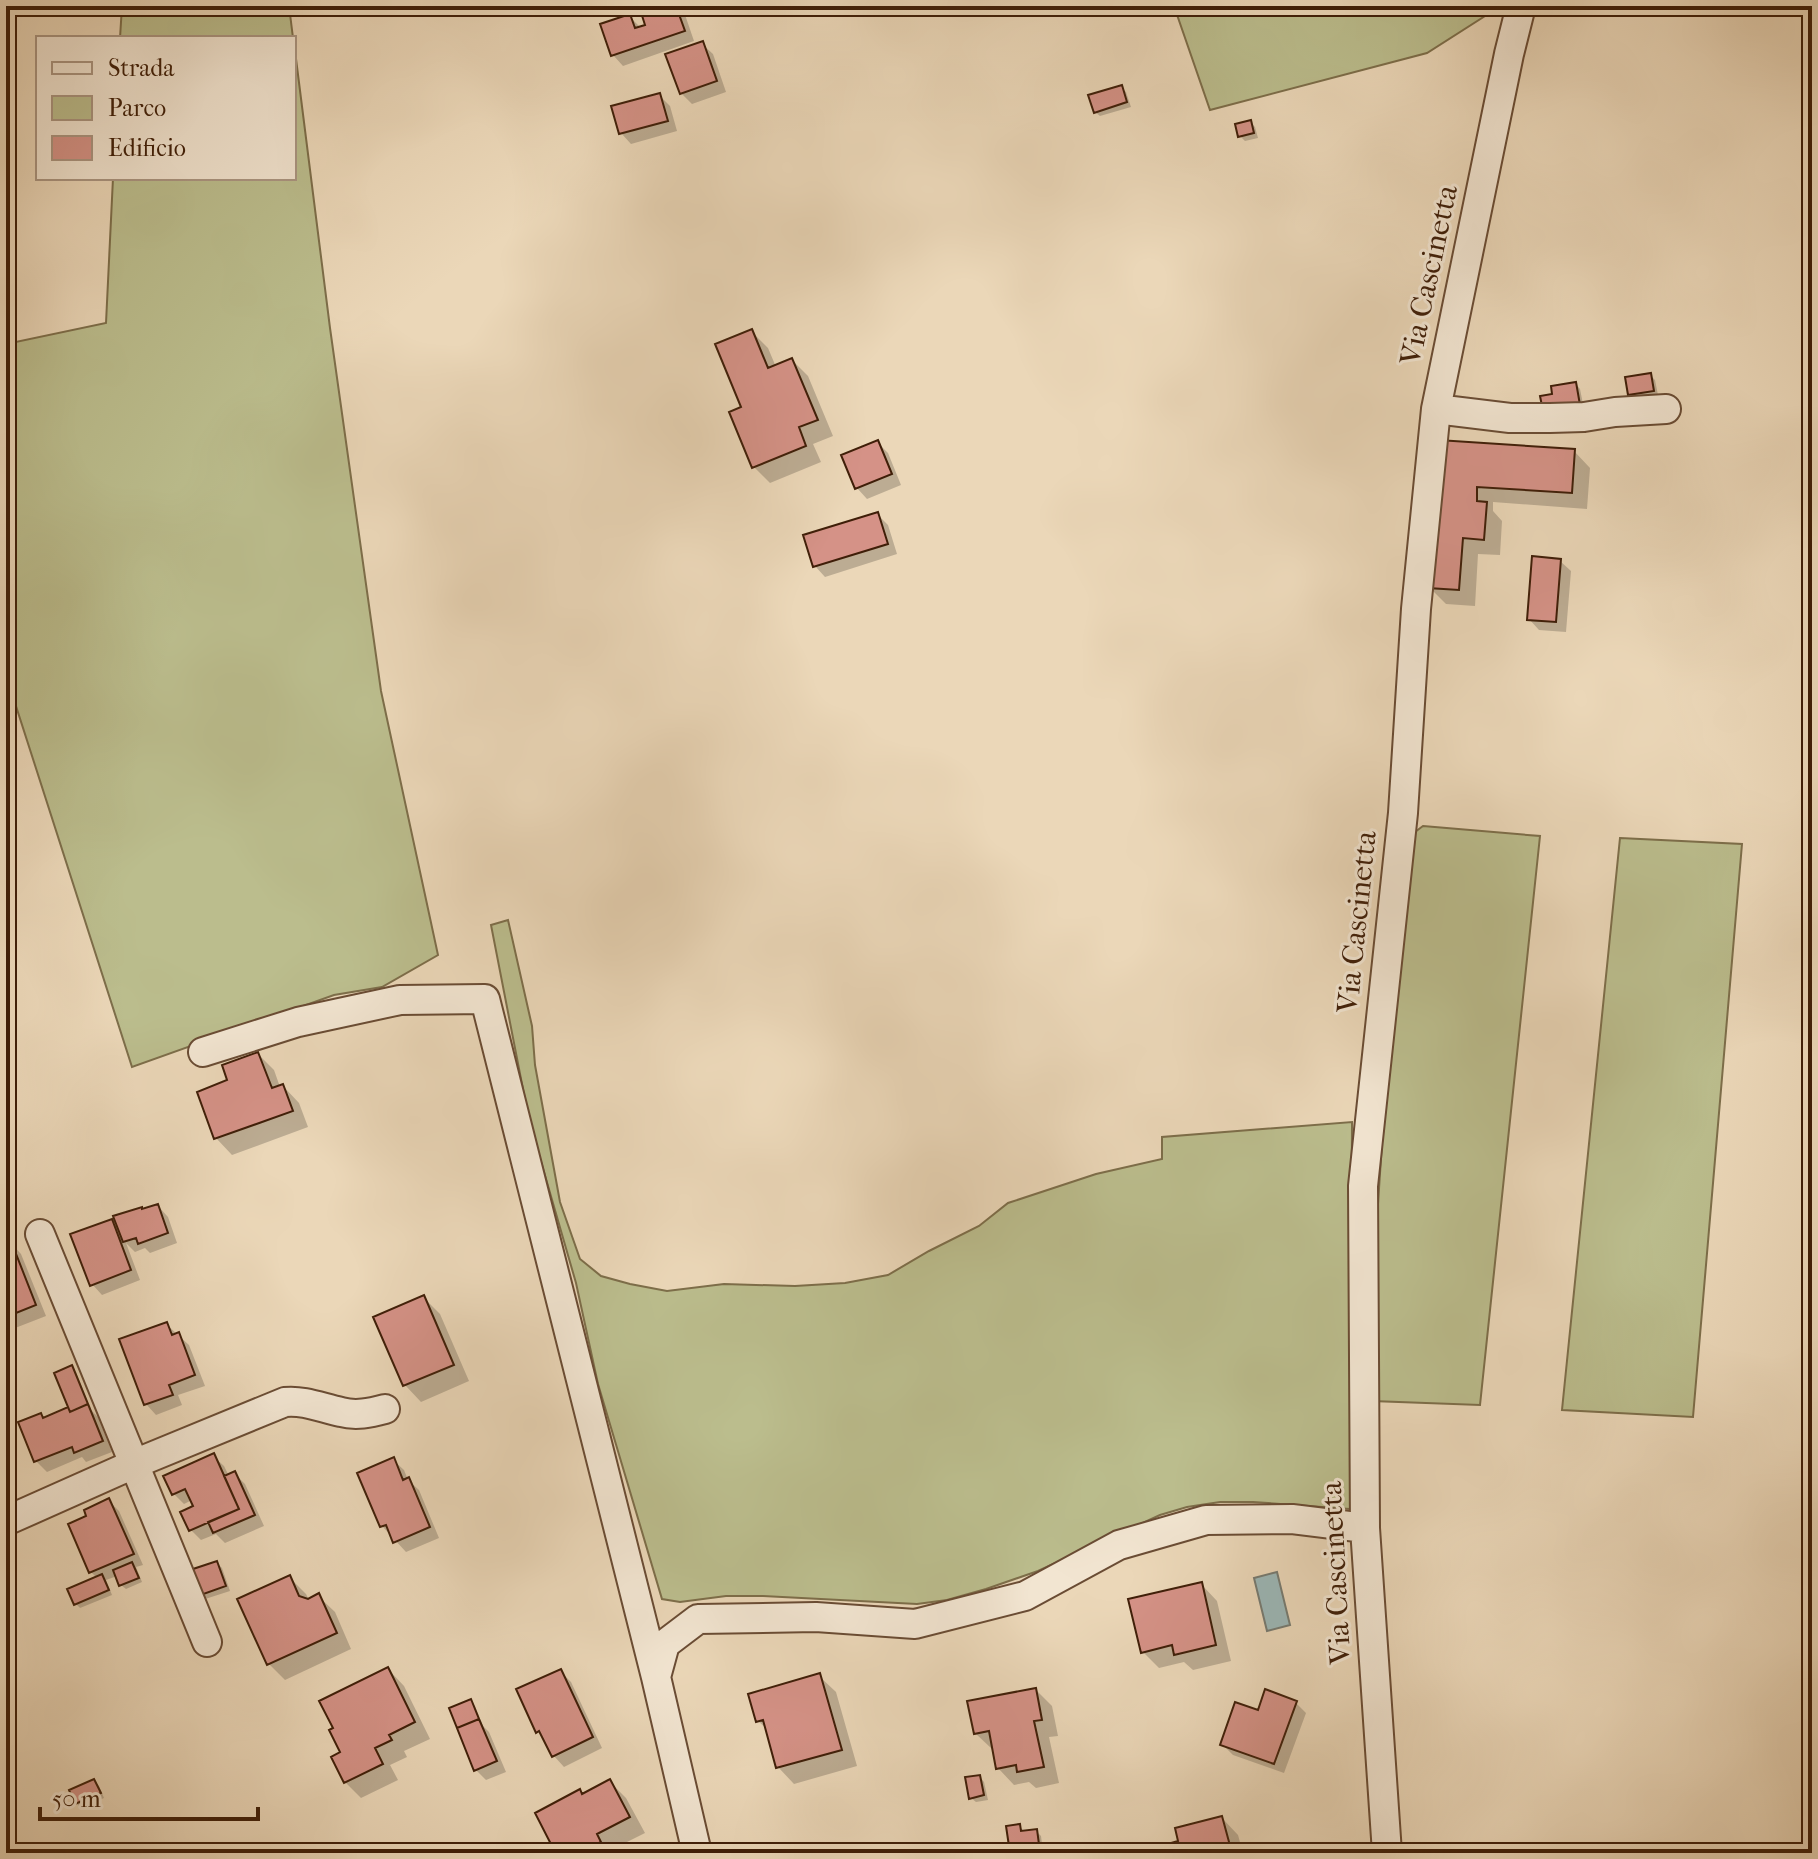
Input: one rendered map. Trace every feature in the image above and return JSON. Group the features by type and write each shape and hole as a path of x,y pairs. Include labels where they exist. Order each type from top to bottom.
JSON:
{"street":[{"name":"Via Cascinetta","path":"1387,1853 1365,1528 1363,1186 1403,813 1416,609 1436,409 1521,6"},
{"path":"1436,409 1510,418 1584,417 1666,409"},
{"path":"203,1052 298,1022 400,1000 485,999 656,1677 697,1853"},
{"path":"40,1234 207,1642"},
{"path":"6,1521 285,1402 296,1401 356,1414 385,1409"},
{"path":"656,1677 665,1644 698,1619 816,1617 915,1624 1025,1596 1119,1545 1206,1520 1292,1519 1365,1528"}],"green space":[{"path":"122,6 289,6 293,36 120,36"},
{"path":"1174,6 1496,6 1496,9 1427,53 1210,110"},
{"path":"296,59 381,691 438,955 382,987 334,995 132,1067 6,675 6,344 106,323 113,180 296,180"},
{"path":"1423,826 1540,836 1480,1405 1372,1401 1372,1295 1382,1143 1415,832"},
{"path":"1620,838 1742,844 1693,1417 1562,1410"},
{"path":"508,920 532,1026 535,1065 560,1202 580,1259 601,1276 630,1284 667,1291 724,1284 795,1286 845,1283 888,1275 979,1226 1008,1203 1096,1174 1162,1159 1162,1137 1352,1122 1350,1509 1253,1502 1220,1502 1187,1507 1160,1515 1038,1571 947,1600 917,1604 763,1596 726,1596 680,1602 662,1599 598,1384 576,1283 529,1120 491,925"}],"water":[{"path":"1277,1572 1290,1625 1267,1631 1254,1578"}],"building":[{"path":"639,6 676,6 685,31 611,56 600,24 630,14 635,28 645,25"},
{"path":"703,41 717,81 680,94 665,54"},
{"path":"1122,85 1127,102 1094,113 1088,95"},
{"path":"660,93 668,121 619,134 611,106"},
{"path":"1251,120 1254,133 1238,137 1235,124"},
{"path":"752,329 768,368 792,358 818,420 799,427 806,446 752,468 729,412 741,407 715,344"},
{"path":"1651,373 1654,391 1628,395 1625,377"},
{"path":"1576,382 1580,405 1543,411 1540,396 1552,394 1551,386"},
{"path":"878,440 892,474 855,489 841,455"},
{"path":"1438,440 1575,449 1572,493 1477,487 1477,501 1487,502 1484,540 1463,538 1459,590 1428,588"},
{"path":"878,512 888,544 813,567 803,535"},
{"path":"1532,556 1561,559 1556,622 1527,620"},
{"path":"258,1052 272,1088 283,1084 293,1111 214,1139 197,1092 227,1080 222,1065"},
{"path":"158,1204 168,1233 138,1244 136,1238 123,1242 113,1216"},
{"path":"112,1219 131,1270 90,1286 70,1234"},
{"path":"11,1241 36,1305 6,1317 6,1243"},
{"path":"424,1295 454,1365 403,1386 373,1317"},
{"path":"167,1322 172,1335 179,1332 195,1375 169,1385 173,1395 144,1405 119,1339"},
{"path":"72,1365 88,1404 70,1412 54,1373"},
{"path":"88,1404 103,1441 74,1453 72,1447 34,1462 18,1422 41,1413 43,1418 68,1407 70,1412"},
{"path":"214,1453 239,1509 189,1531 180,1512 193,1506 185,1489 172,1495 163,1476"},
{"path":"394,1457 403,1480 409,1477 430,1527 393,1543 386,1525 380,1527 357,1473"},
{"path":"235,1471 255,1515 213,1533 208,1522 239,1509 224,1476"},
{"path":"109,1498 134,1554 89,1573 68,1524 86,1516 84,1510"},
{"path":"217,1561 226,1586 195,1597 187,1571"},
{"path":"132,1562 139,1578 119,1586 113,1570"},
{"path":"102,1574 109,1590 74,1605 67,1589"},
{"path":"290,1575 299,1596 308,1599 319,1593 337,1633 267,1665 237,1599"},
{"path":"1202,1582 1216,1645 1174,1655 1172,1645 1141,1653 1128,1599"},
{"path":"388,1667 415,1722 389,1735 392,1740 375,1748 383,1764 344,1783 331,1757 340,1752 329,1730 333,1728 319,1701"},
{"path":"561,1669 593,1737 552,1757 539,1731 536,1733 516,1689"},
{"path":"820,1673 842,1750 776,1768 763,1720 756,1722 748,1694"},
{"path":"1036,1688 1042,1720 1034,1721 1044,1767 1017,1772 1016,1765 996,1769 989,1731 974,1734 967,1701"},
{"path":"1265,1689 1297,1701 1274,1764 1220,1745 1235,1702 1258,1710"},
{"path":"471,1699 479,1719 457,1728 449,1708"},
{"path":"479,1719 497,1761 474,1771 457,1728"},
{"path":"980,1775 984,1795 969,1799 965,1777"},
{"path":"94,1779 101,1793 75,1804 69,1790"},
{"path":"610,1779 630,1817 597,1834 601,1842 579,1853 555,1852 535,1813 580,1789 582,1794"},
{"path":"1222,1816 1232,1853 1171,1853 1168,1844 1178,1841 1175,1828"},
{"path":"1020,1824 1021,1831 1037,1829 1040,1852 1010,1853 1006,1826"},
{"path":"839,1846 840,1853 814,1853 813,1850"}]}
